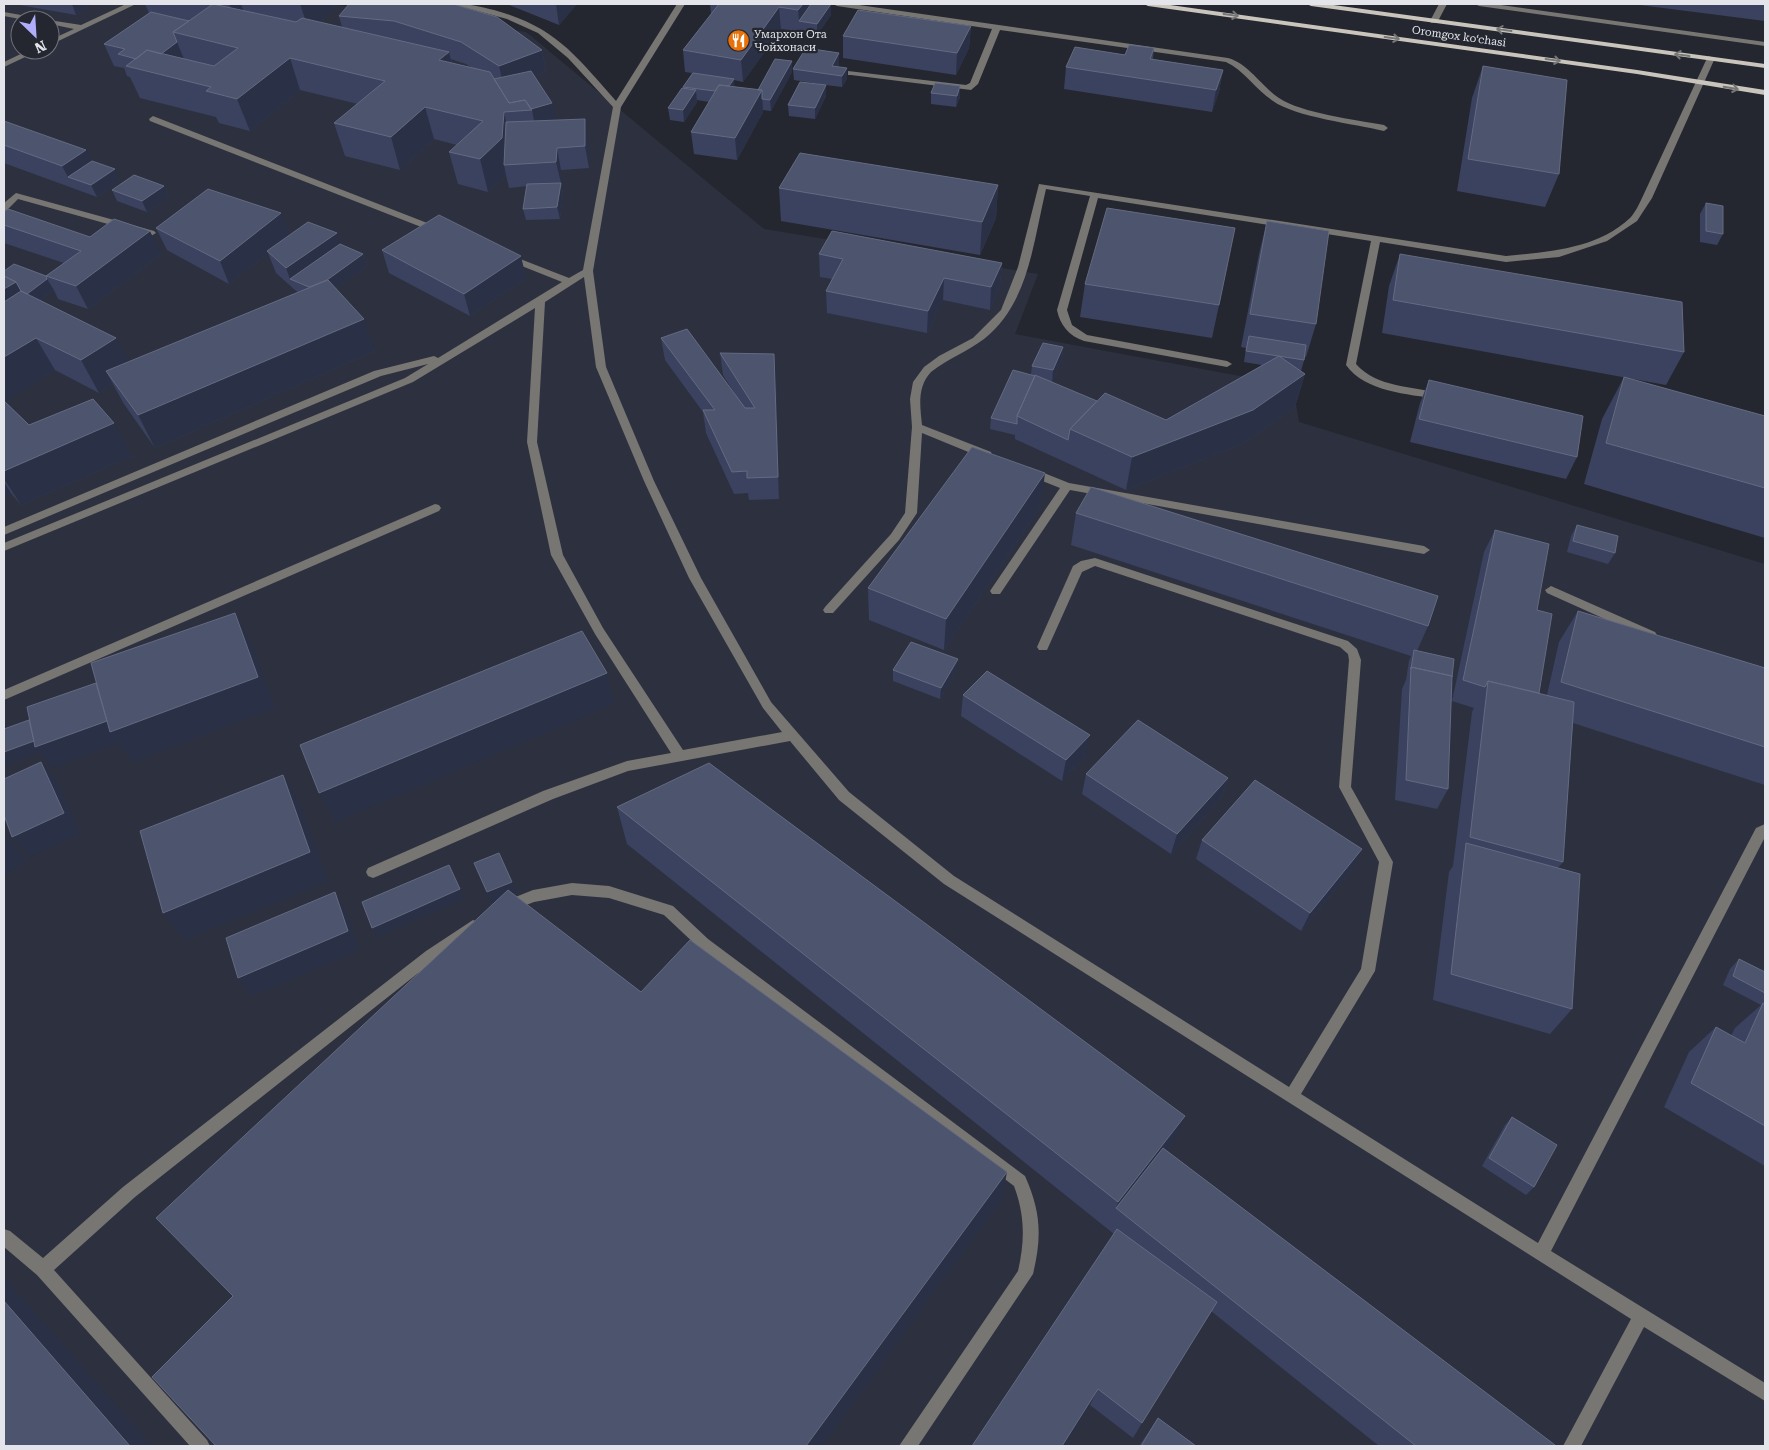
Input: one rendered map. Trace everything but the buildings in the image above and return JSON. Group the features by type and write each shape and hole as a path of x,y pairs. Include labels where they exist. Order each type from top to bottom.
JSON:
{"main road":[{"name":"Oromgox ko‘chasi","path":"1148,4 1700,82 1765,93"},
{"name":"Oromgox ko‘chasi","path":"1311,4 1765,66"}],"street":[{"path":"60,38 132,4"},
{"path":"456,4 495,12 541,31 571,57 617,107"},
{"path":"681,4 617,107 588,271 601,367 649,481 695,578 767,705 844,796 949,880 1540,1254 1765,1392"},
{"path":"837,4 1228,60 1240,65 1248,76 1276,100 1294,109 1384,128"},
{"path":"1434,20 1443,4"},
{"path":"1478,4 1765,44"},
{"path":"60,24 82,28"},
{"path":"851,73 968,88 974,84 997,27"},
{"path":"829,610 895,537 911,513 917,428 914,402 918,381 931,367 975,341 1005,312 1017,284 1042,186 1506,259 1560,254 1604,239 1634,219 1647,198 1711,58"},
{"path":"153,119 450,235"},
{"path":"4,192 151,233"},
{"path":"1095,194 1062,310 1065,325 1073,333 1084,338 1227,364"},
{"path":"4,208 16,196"},
{"path":"1376,238 1351,365 1356,373 1366,379 1452,400"},
{"path":"496,253 570,282"},
{"path":"4,547 409,380 588,271"},
{"path":"540,300 532,442 557,555 599,631 679,755"},
{"path":"4,531 378,373 444,357"},
{"path":"917,428 996,458"},
{"path":"1023,469 1067,486 1424,550"},
{"path":"996,591 1067,486"},
{"path":"4,695 435,508"},
{"path":"1043,647 1077,569 1085,564 1095,562 1344,644 1353,652 1355,660 1345,787 1386,862 1368,970 1291,1097"},
{"path":"1551,590 1658,639"},
{"path":"373,872 548,795 627,766 792,735"},
{"path":"1540,1254 1752,850 1765,829"},
{"path":"43,1269 129,1192 431,955 491,914 533,896 572,889 609,892 668,910 703,943 1020,1181 1031,1210 1033,1241 1025,1274 908,1446"},
{"path":"4,1237 43,1269 201,1446"},
{"path":"1572,1446 1641,1316"}],"shaded area":[{"path":"4,4 330,4 526,32 764,229 1038,274 1015,334 1293,386 1299,422 1765,564 1765,1446 4,1446"}],"place":[{"name":"Умархон Ота Чойхонаси","path":"738,40"}]}
